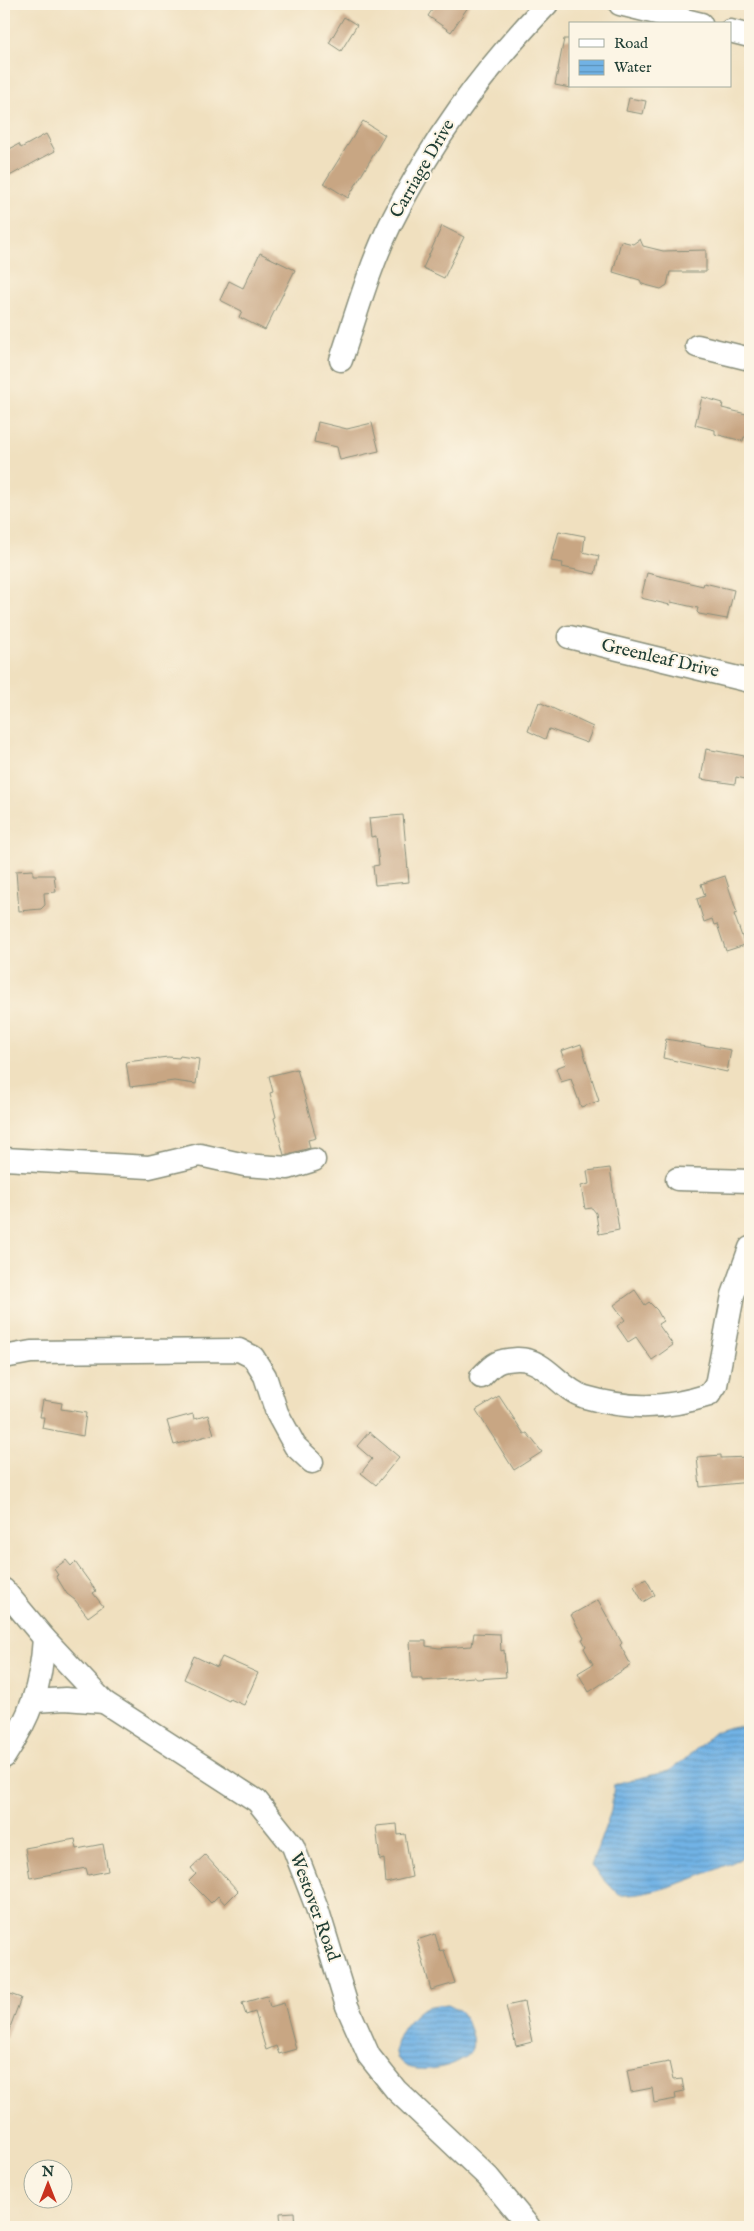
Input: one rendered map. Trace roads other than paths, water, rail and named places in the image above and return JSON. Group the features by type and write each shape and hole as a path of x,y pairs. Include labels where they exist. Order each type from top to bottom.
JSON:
{"street":[{"name":"Carriage Drive","path":"341,360 380,247 421,168 446,126 479,79 548,4"},
{"path":"620,4 693,22"},
{"path":"732,32 750,36"},
{"path":"697,346 750,359"},
{"name":"Greenleaf Drive","path":"569,637 750,681"},
{"path":"4,1159 149,1167 200,1155 245,1165 288,1168 314,1160"},
{"path":"677,1179 750,1181"},
{"path":"481,1377 494,1362 524,1359 538,1362 582,1396 621,1406 654,1407 709,1394 716,1385 733,1295 750,1248"},
{"path":"4,1357 31,1352 239,1350 253,1357 265,1376 277,1413 295,1446 312,1462"},
{"name":"Westover Road","path":"4,1590 44,1638 104,1702 257,1801 293,1846 317,1908 348,2006 369,2056 396,2090 488,2177 529,2227"},
{"path":"4,1758 35,1701 42,1671 44,1638"},
{"path":"35,1701 65,1699 104,1702"}],"water":[{"path":"750,1726 750,1855 703,1875 668,1887 651,1892 619,1895 591,1866 611,1811 614,1784 669,1771 715,1732 727,1728"},
{"path":"448,2004 461,2012 467,2021 473,2042 468,2055 452,2064 432,2069 406,2066 399,2060 396,2053 396,2044 404,2028 422,2009"}]}
